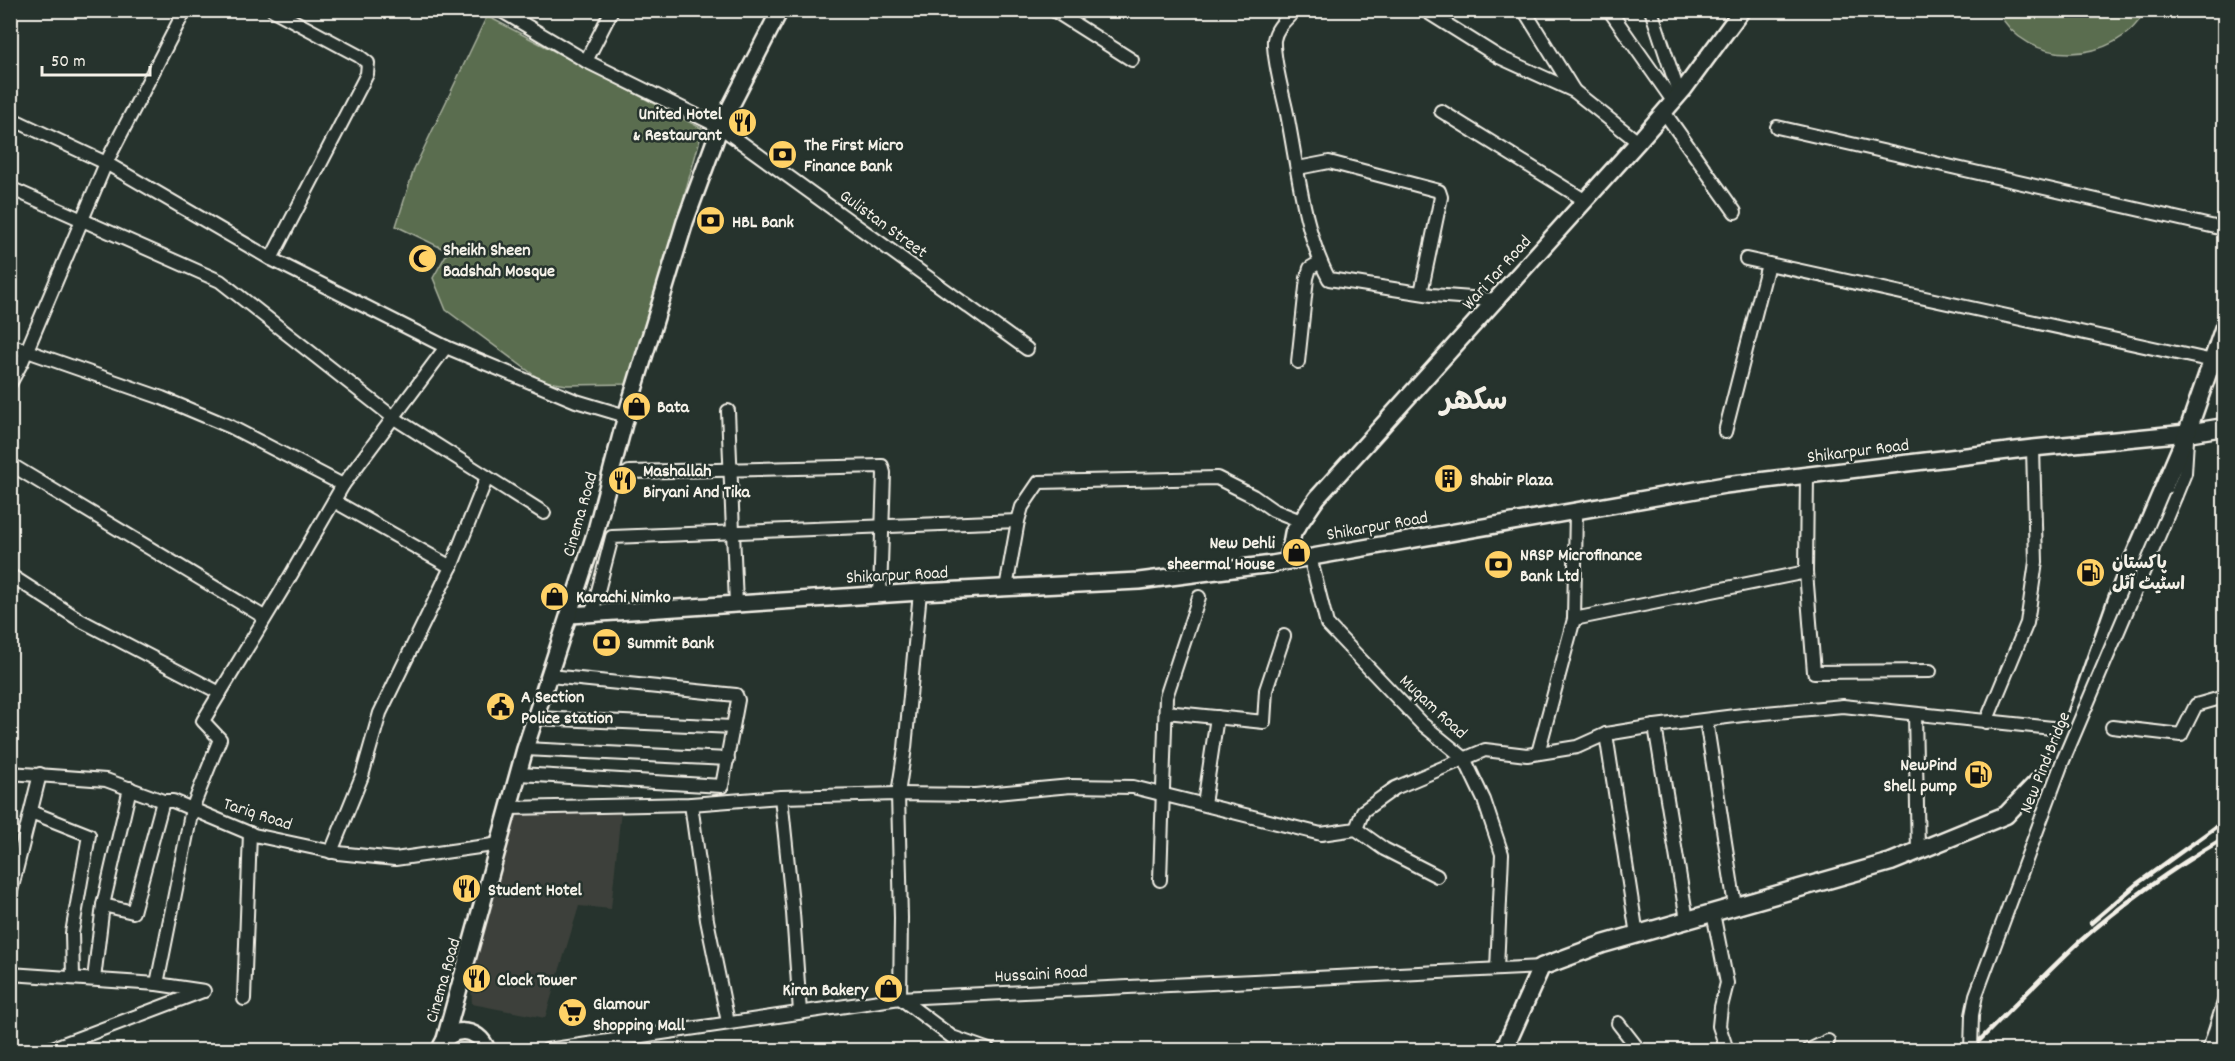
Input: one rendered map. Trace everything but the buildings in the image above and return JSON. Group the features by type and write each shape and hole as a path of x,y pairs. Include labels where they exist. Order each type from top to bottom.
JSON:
{"main road":[{"path":"1504,1050 1541,967 1603,944 1891,862 2006,815 2046,773 2071,730 2122,585 2187,433 2224,327"},
{"path":"2187,433 2224,427"}],"street":[{"path":"10,384 27,350 106,163 184,10"},
{"path":"271,259 367,74 368,63 273,10"},
{"name":"Gulistan Street","path":"500,10 585,61 720,127 1027,349"},
{"path":"585,61 612,10"},
{"name":"Cinema Road","path":"439,1047 500,844 525,749 595,534 626,416 685,222 720,127 780,10"},
{"path":"1053,10 1132,60"},
{"path":"1295,10 1279,26 1275,40 1308,216 1320,262 1329,279 1421,293 1498,300"},
{"path":"1424,10 1499,57 1574,91 1638,142"},
{"path":"1524,10 1574,91"},
{"path":"1609,10 1672,102 1735,212"},
{"name":"Wari Tar Road","path":"1288,561 1293,532 1317,498 1498,300 1638,142 1672,102 1742,10"},
{"path":"1652,11 1672,102"},
{"path":"1441,111 1586,201"},
{"path":"10,118 106,163 271,259 446,347 576,401 626,416"},
{"path":"1777,127 2224,229"},
{"path":"1298,168 1329,162 1439,191 1440,197 1421,293"},
{"path":"10,188 220,281 394,418 544,513"},
{"path":"1746,259 2213,361"},
{"path":"1298,362 1307,278 1310,268 1320,262"},
{"path":"1725,432 1768,264"},
{"path":"10,345 162,398 231,427 343,485"},
{"path":"157,984 192,809 220,739 203,721 343,485 446,347"},
{"path":"728,411 736,604"},
{"name":"Shikarpur Road","path":"570,615 920,592 1139,581 1288,561 1725,485 2033,448 2187,433"},
{"name":"New Pind Bridge","path":"1971,1050 1972,1016 1976,995 2062,763 2185,473 2187,433"},
{"path":"1986,722 2027,623 2036,562 2033,448"},
{"path":"10,464 264,617"},
{"path":"629,472 882,466 884,472 880,595"},
{"path":"1807,475 1806,572 1814,672 1930,671"},
{"path":"331,852 362,776 380,713 452,567 487,477"},
{"path":"1006,588 1022,507 1039,482 1217,478 1253,496 1273,510 1301,521"},
{"path":"334,501 452,567"},
{"path":"1538,753 1574,619 1576,510"},
{"path":"591,614 612,537 1018,521"},
{"name":"Muqam Road","path":"1310,557 1327,624 1421,723 1464,758 1484,800 1502,855 1497,969"},
{"path":"1574,619 1806,572"},
{"path":"10,575 80,620 220,693"},
{"path":"920,592 906,748 898,794 900,998 963,1046 989,1050"},
{"path":"1160,880 1166,697 1199,597"},
{"path":"1166,712 1264,722 1266,690 1284,636"},
{"path":"519,774 722,786 738,700 736,695 550,676"},
{"path":"2112,727 2181,735 2196,705 2224,697"},
{"path":"1356,829 1364,811 1395,788 1485,750 1527,755 1577,747 1606,734 1655,726 1843,706 2071,730"},
{"path":"1915,715 1918,851"},
{"path":"1204,804 1217,717"},
{"path":"536,718 733,727"},
{"path":"1706,720 1735,906"},
{"path":"1655,726 1686,921"},
{"path":"1606,734 1637,935"},
{"path":"525,749 728,759"},
{"name":"Tariq Road","path":"10,773 105,780 163,801 173,801 250,833 331,852 395,859 500,844"},
{"path":"10,896 40,774"},
{"path":"510,808 691,804 781,797 975,795 1071,786 1133,787 1321,834 1356,829 1384,849 1437,876"},
{"path":"94,979 103,905 130,788"},
{"path":"781,797 800,1012"},
{"path":"103,905 133,912 163,801"},
{"path":"691,804 707,920 728,1022"},
{"path":"31,812 89,835 72,933 73,977"},
{"path":"243,999 250,833"},
{"path":"1713,913 1727,983 1719,1026 1727,1050"},
{"name":"Hussaini Road","path":"547,1050 900,998 1541,967"},
{"path":"10,974 157,984 204,991 47,1050"},
{"path":"2209,1050 2224,1002"},
{"path":"1618,1023 1639,1050"},
{"path":"439,1047 451,1034 466,1031 481,1038 487,1050"},
{"path":"1811,1050 1828,1041"}],"shaded area":[{"path":"518,807 621,810 611,909 579,906 545,1018 472,1004 470,966"}],"green space":[{"path":"1998,11 2145,11 2132,29 2114,42 2094,50 2072,53 2049,51 2029,43 2011,30"},
{"path":"487,16 703,129 631,384 567,385 542,381 446,310 433,278 448,251 396,226 414,169"}],"railway":[{"path":"2091,923 2138,883 2224,821"},
{"path":"1970,1050 2078,943 2112,914 2148,887 2224,838"}],"place":[{"name":"United Hotel & Restaurant","path":"743,123"},
{"name":"The First Micro Finance Bank","path":"783,154"},
{"name":"HBL Bank","path":"711,221"},
{"name":"Sheikh Sheen Badshah Mosque","path":"422,259"},
{"name":"Bata","path":"636,406"},
{"name":"Shabir Plaza","path":"1449,479"},
{"name":"Mashallah Biryani And Tika","path":"622,480"},
{"name":"New Dehli sheermal House","path":"1296,552"},
{"name":"NRSP Microfinance Bank Ltd","path":"1499,564"},
{"name":"پاکستان اسٹیٹ آئل","path":"2091,572"},
{"name":"Karachi Nimko","path":"555,596"},
{"name":"Summit Bank","path":"606,642"},
{"name":"A Section Police station","path":"500,706"},
{"name":"NewPind Shell pump","path":"1978,774"},
{"name":"Student Hotel","path":"467,889"},
{"name":"Clock Tower","path":"476,979"},
{"name":"Kiran Bakery","path":"889,989"},
{"name":"Glamour Shopping Mall","path":"572,1013"}],"district":[{"name":"سکھر","path":"1474,399"}]}
